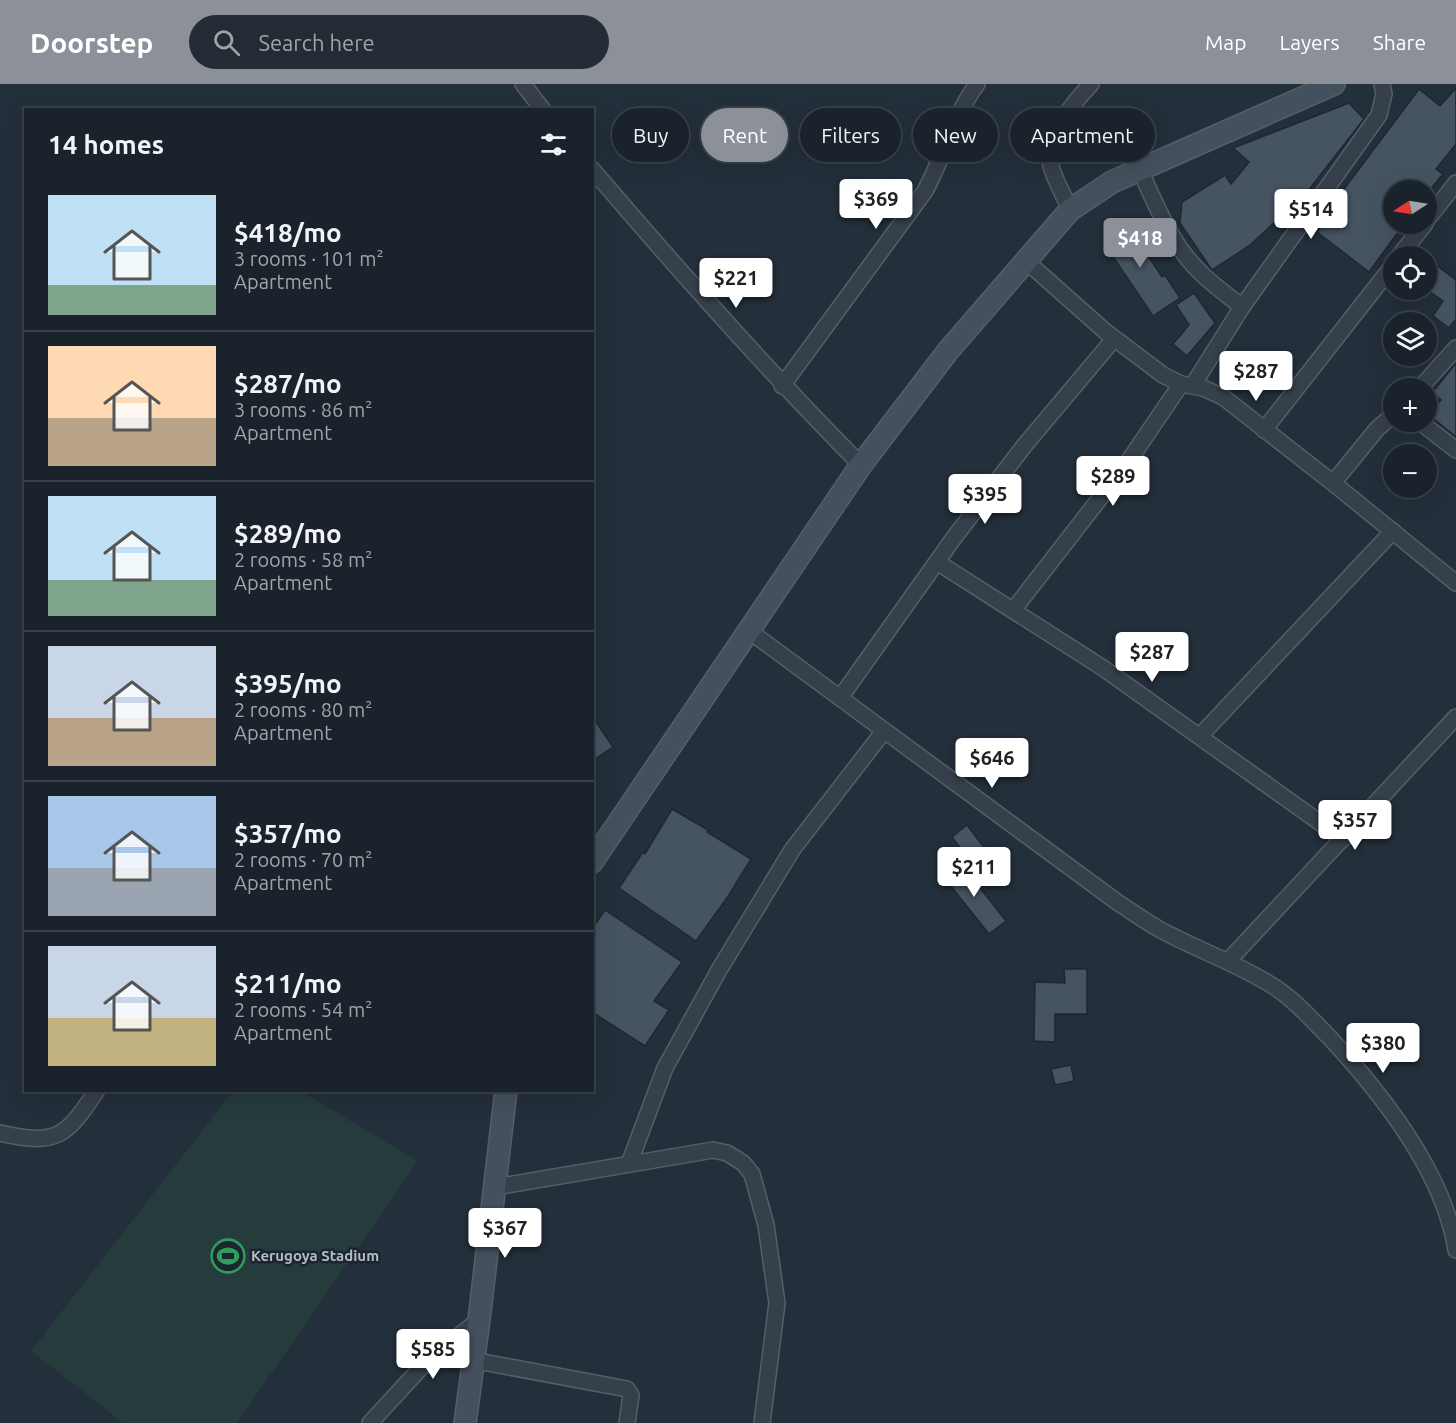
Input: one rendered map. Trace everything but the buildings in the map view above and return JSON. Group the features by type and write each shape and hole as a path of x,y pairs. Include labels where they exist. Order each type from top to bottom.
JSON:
{"main road":[{"path":"594,859 861,465 948,351 1070,210 1112,182 1325,85"},
{"path":"465,1423 506,1092"}],"street":[{"path":"523,84 541,108"},
{"path":"782,386 925,191 940,163 960,109 977,84"},
{"path":"1070,210 1051,167 1050,156 1056,134 1068,109 1091,84"},
{"path":"1014,609 1187,384 1379,115 1384,94 1383,84"},
{"path":"1140,170 1161,217 1179,246 1201,273 1242,307"},
{"path":"594,171 782,386 861,465"},
{"path":"1437,208 1456,183"},
{"path":"1407,246 1416,234"},
{"path":"1026,261 1114,339 1163,375 1223,397 1393,531 1453,575"},
{"path":"1264,430 1383,278"},
{"path":"840,698 1024,446 1114,339"},
{"path":"1429,378 1456,348"},
{"path":"1334,483 1383,424"},
{"path":"1433,432 1456,450"},
{"path":"1200,736 1393,531"},
{"path":"938,561 1014,609 1200,736 1343,839"},
{"path":"748,630 1117,902 1160,929 1229,960 1276,988 1316,1024 1388,1105 1429,1171 1454,1236 1456,1248"},
{"path":"1229,960 1456,717"},
{"path":"629,1164 665,1068 719,970 792,850 884,731"},
{"path":"0,1133 39,1140 58,1135 76,1121 96,1092"},
{"path":"495,1187 713,1150 727,1153 743,1163 752,1174 766,1225 777,1303 762,1423"},
{"path":"370,1423 428,1360 479,1320"},
{"path":"472,1360 627,1389 631,1395 627,1423"}],"green space":[{"name":"Kerugoya Stadium","path":"232,1092 303,1092 418,1161 237,1423 123,1423 31,1351"}],"place":[{"name":"Kerugoya Stadium","path":"228,1256"}]}
